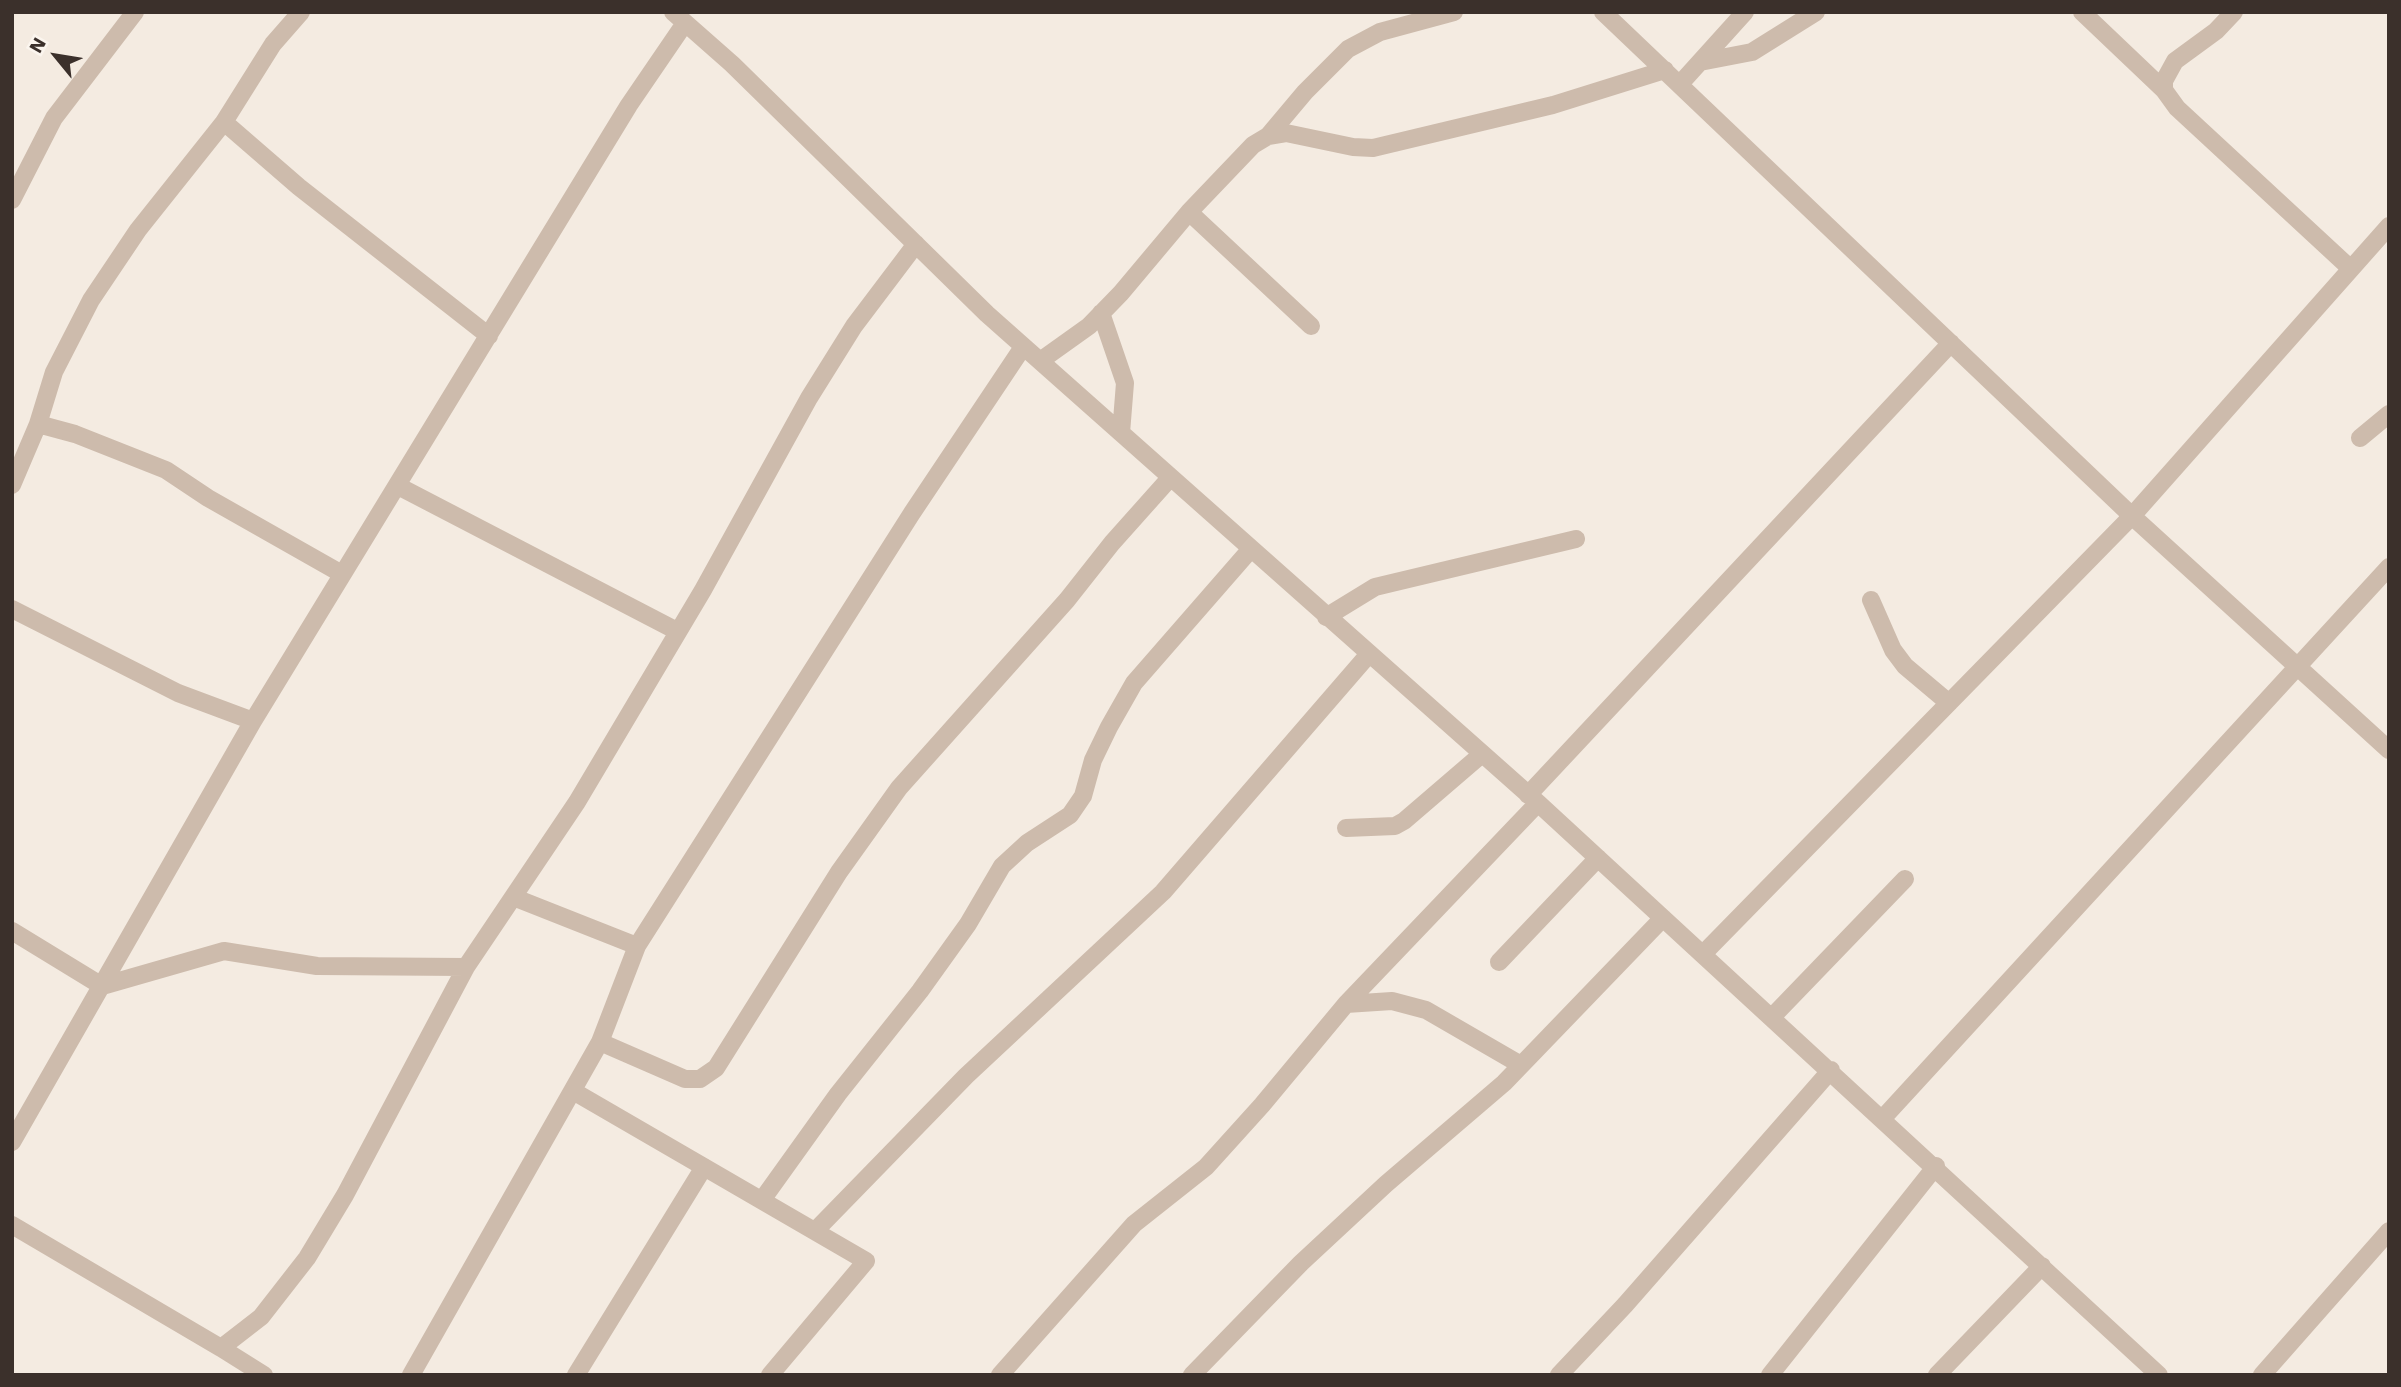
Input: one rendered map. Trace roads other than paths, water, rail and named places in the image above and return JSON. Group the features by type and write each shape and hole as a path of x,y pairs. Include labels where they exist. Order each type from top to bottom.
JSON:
{"street":[{"path":"12,200 54,118 135,12"},
{"path":"12,485 38,424 54,372 91,300 138,230 224,122 273,44 301,12"},
{"path":"1268,136 1305,92 1348,49 1380,32 1454,12"},
{"path":"1604,12 2132,516 2298,664 2389,750"},
{"path":"1680,84 1745,12"},
{"path":"1700,62 1752,52 1816,12"},
{"path":"2082,12 2164,90 2177,108 2351,269"},
{"path":"2164,90 2164,81 2175,61 2216,31 2234,12"},
{"path":"12,1142 253,721 629,105 679,18 732,64 1023,347 1533,799 1936,1166 2159,1375"},
{"path":"1040,361 1101,313 1252,145 1268,136 1286,133 1353,147 1373,148 1553,105 1665,70"},
{"path":"224,122 299,187 489,336"},
{"path":"1189,212 1311,326"},
{"path":"1703,954 2132,516 2389,226"},
{"path":"221,1348 261,1317 307,1258 345,1195 466,967 577,802 809,398 854,326 916,244"},
{"path":"1101,313 1125,383 1121,433"},
{"path":"1000,1375 1134,1224 1206,1167 1346,1004 1951,343"},
{"path":"411,1375 600,1042 637,946 711,834 813,667 1023,347"},
{"path":"2360,438 2389,414"},
{"path":"38,424 107,445 166,470 208,498 342,574"},
{"path":"600,1042 685,1079 700,1079 716,1068 839,872 899,788 1068,600 1112,542 1170,478"},
{"path":"398,486 677,631"},
{"path":"1326,617 1375,587 1576,539"},
{"path":"762,1200 838,1094 920,991 968,924 1002,866 1027,843 1070,815 1083,796 1093,760 1109,726 1134,683 1250,550"},
{"path":"1883,1118 2389,567"},
{"path":"1871,600 1899,658 1949,703"},
{"path":"12,609 178,692 253,721"},
{"path":"815,1231 966,1076 1163,892 1369,654"},
{"path":"1346,828 1395,827 1482,754"},
{"path":"1499,962 1598,858"},
{"path":"1772,1017 1905,879"},
{"path":"513,897 637,946"},
{"path":"1192,1375 1301,1263 1521,1065 1663,918"},
{"path":"12,931 102,986 224,951 317,966 466,967"},
{"path":"1346,1004 1392,1001 1426,1010 1521,1065"},
{"path":"1559,1375 1625,1305 1831,1070"},
{"path":"573,1091 866,1261 770,1375"},
{"path":"1770,1375 1936,1166"},
{"path":"576,1375 704,1167"},
{"path":"12,1224 264,1375"},
{"path":"2262,1375 2389,1231"},
{"path":"1937,1375 2042,1266"}]}
